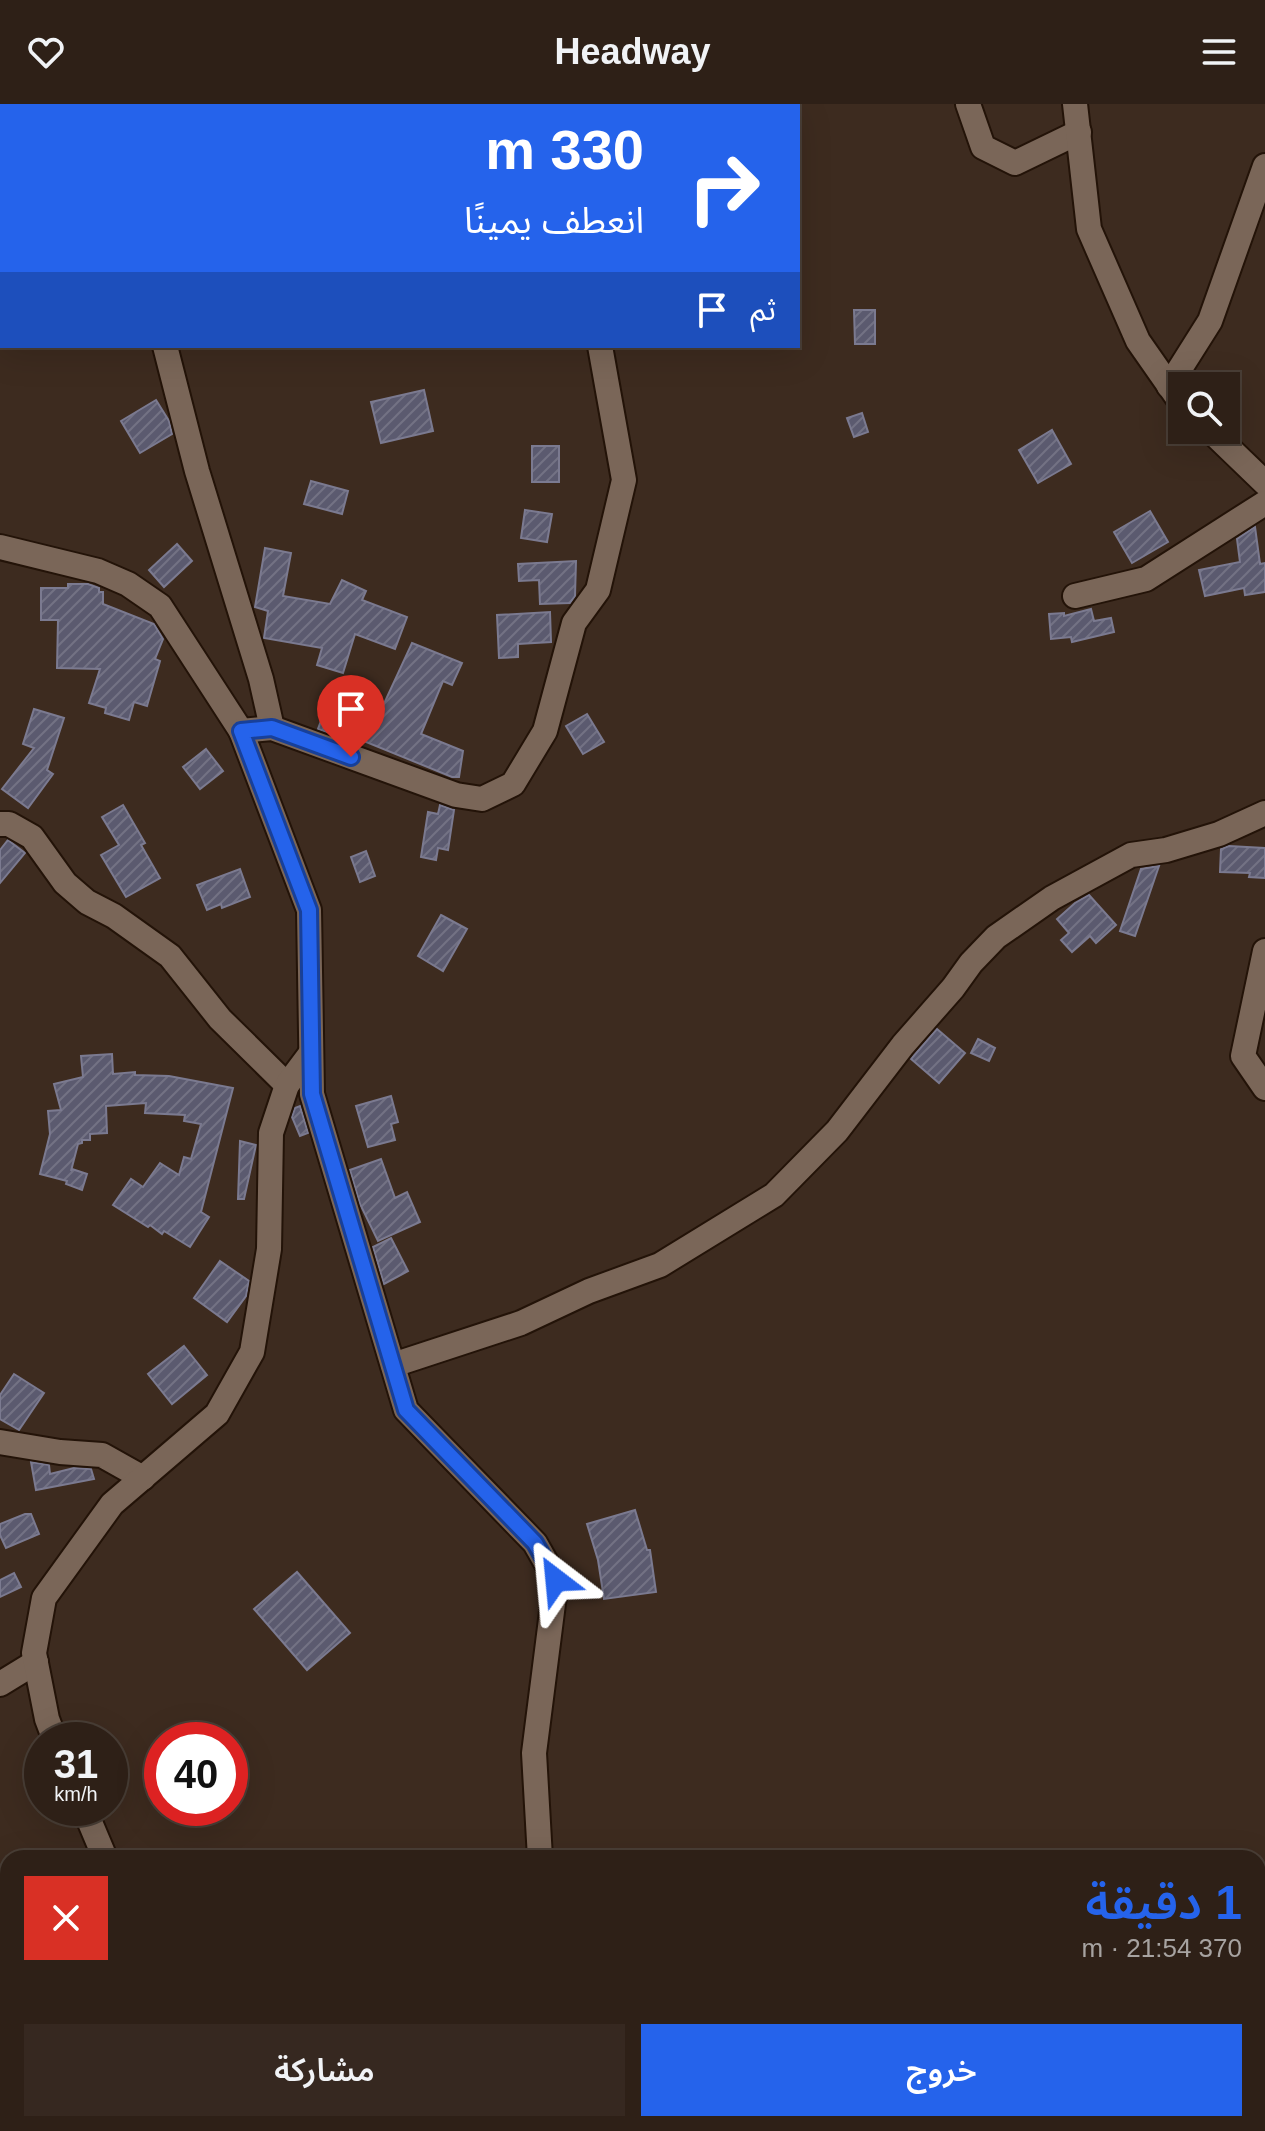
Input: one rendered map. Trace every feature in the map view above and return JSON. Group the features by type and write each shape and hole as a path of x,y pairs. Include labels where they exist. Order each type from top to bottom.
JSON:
{"street":[{"path":"968,104 983,147 1015,163 1079,132"},
{"path":"1075,104 1089,229 1138,341 1168,384"},
{"path":"1187,372 1210,321 1265,166"},
{"path":"166,348 197,471 261,679 272,728"},
{"path":"241,731 272,728 456,795 482,799 513,784 545,731 574,623 598,590 624,480 600,348"},
{"path":"1225,444 1265,483"},
{"path":"1075,596 1106,586 1146,579 1265,503"},
{"path":"0,547 98,571 128,584 160,606 241,731 309,910 312,1094 406,1410 535,1543 556,1580 534,1753 540,1850"},
{"path":"393,1365 521,1323 589,1291 660,1265 774,1195 837,1131 903,1045 996,937 1052,898 1131,855 1166,850 1219,834 1265,813"},
{"path":"0,824 9,824 32,837 65,883 87,902 114,916 170,956 220,1019 287,1085"},
{"path":"1265,951 1243,1056 1265,1088"},
{"path":"48,1722 34,1653 44,1598 112,1504 217,1414 252,1352 269,1249 271,1133 287,1085 311,1053"},
{"path":"0,1442 102,1455 143,1478"},
{"path":"0,1684 36,1662"},
{"path":"92,1826 102,1850"}],"building":[{"path":"854,310 875,310 875,344 855,344"},
{"path":"424,390 433,431 381,443 371,402"},
{"path":"156,400 169,421 172,434 140,453 121,421"},
{"path":"862,413 868,432 854,437 847,418"},
{"path":"1052,430 1071,464 1038,483 1019,450"},
{"path":"532,446 559,446 559,482 532,482"},
{"path":"311,481 348,491 342,514 304,504"},
{"path":"525,510 552,514 547,542 521,538"},
{"path":"1150,511 1168,542 1132,563 1114,532"},
{"path":"1255,527 1260,564 1265,563 1265,592 1245,595 1244,588 1205,596 1199,570 1240,562 1237,539"},
{"path":"177,544 192,561 164,587 149,570"},
{"path":"265,548 291,553 283,596 330,604 342,580 366,591 362,600 407,617 395,649 355,634 343,673 317,665 322,648 264,638 268,611 255,607"},
{"path":"576,561 575,596 570,603 540,604 539,580 519,581 518,564"},
{"path":"68,584 88,584 99,588 99,592 103,592 103,604 154,624 163,639 155,659 160,661 147,706 134,702 129,720 105,713 106,708 89,703 100,669 57,668 58,620 41,620 41,588 68,588"},
{"path":"1091,609 1094,621 1111,618 1114,632 1072,642 1071,637 1051,639 1049,614 1064,613 1064,616"},
{"path":"550,612 551,642 518,644 518,657 499,658 497,615"},
{"path":"412,643 462,663 452,685 443,681 421,734 463,751 459,777 452,777 354,737 352,741 318,729 328,702 376,721"},
{"path":"34,709 64,718 47,770 53,774 28,808 2,789 34,748 23,744"},
{"path":"587,714 604,742 583,754 566,726"},
{"path":"206,749 223,771 200,789 183,767"},
{"path":"123,805 145,843 141,845 160,878 126,897 101,855 119,845 102,817"},
{"path":"440,805 454,810 448,850 438,848 436,860 421,857 428,812 438,814"},
{"path":"8,840 25,853 0,883 0,850"},
{"path":"1229,846 1265,848 1265,878 1249,877 1250,873 1220,872 1221,849"},
{"path":"366,851 375,876 360,882 351,857"},
{"path":"1159,866 1135,936 1120,931 1141,869"},
{"path":"240,869 250,897 222,908 221,904 207,910 197,885"},
{"path":"1089,895 1116,925 1096,943 1090,936 1072,952 1061,940 1069,933 1057,919"},
{"path":"441,915 467,929 443,971 418,956"},
{"path":"937,1029 965,1053 939,1083 911,1059"},
{"path":"978,1039 995,1048 989,1061 971,1053"},
{"path":"112,1054 113,1074 135,1072 135,1075 169,1076 233,1088 201,1212 209,1217 190,1247 164,1231 162,1234 150,1225 148,1227 113,1205 131,1179 143,1187 160,1163 179,1175 184,1157 191,1159 201,1124 184,1121 185,1115 145,1113 146,1103 106,1106 107,1133 90,1134 90,1140 82,1140 78,1144 71,1171 87,1174 82,1190 66,1184 67,1181 40,1174 50,1134 48,1111 61,1110 54,1084 83,1077 81,1056"},
{"path":"391,1096 398,1122 391,1124 395,1140 368,1147 356,1106"},
{"path":"300,1106 308,1133 300,1136 292,1117 295,1108"},
{"path":"240,1141 256,1145 244,1199 238,1199"},
{"path":"381,1159 395,1198 407,1192 420,1222 378,1241 360,1204 350,1170"},
{"path":"391,1238 408,1271 384,1284 373,1247"},
{"path":"220,1261 249,1281 246,1296 227,1322 194,1298"},
{"path":"184,1346 207,1375 172,1404 148,1374"},
{"path":"14,1374 44,1393 19,1430 0,1419 0,1395"},
{"path":"31,1462 49,1465 50,1474 74,1468 91,1469 94,1479 36,1490"},
{"path":"635,1510 647,1550 650,1550 656,1592 604,1599 598,1560 587,1524"},
{"path":"31,1514 39,1534 6,1548 0,1535 0,1524"},
{"path":"297,1572 350,1633 307,1670 254,1609"},
{"path":"14,1573 21,1587 0,1597 0,1580"}],"route":[{"path":"351,757 272,728 241,731 309,910 312,1094 406,1410 535,1543 556,1580"}]}
